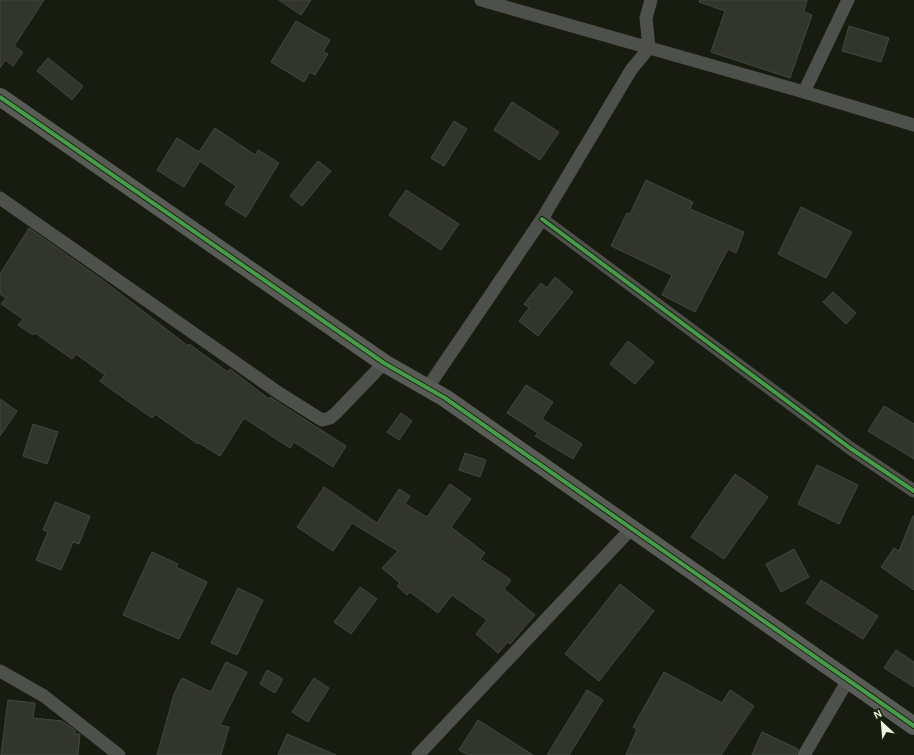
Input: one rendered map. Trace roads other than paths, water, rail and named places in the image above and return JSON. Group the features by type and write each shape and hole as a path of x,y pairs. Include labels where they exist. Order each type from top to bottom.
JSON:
{"street":[{"path":"481,0 914,125"},
{"path":"428,387 542,220 631,70 649,48 646,18 651,0"},
{"path":"804,92 848,0"},
{"path":"0,97 384,362 428,387 914,726"},
{"path":"0,198 279,393 322,420 330,418 336,413 384,362"},
{"path":"542,220 850,448 914,491"},
{"path":"418,755 631,529"},
{"path":"0,671 44,696 119,755"},
{"path":"804,755 848,680"}]}
